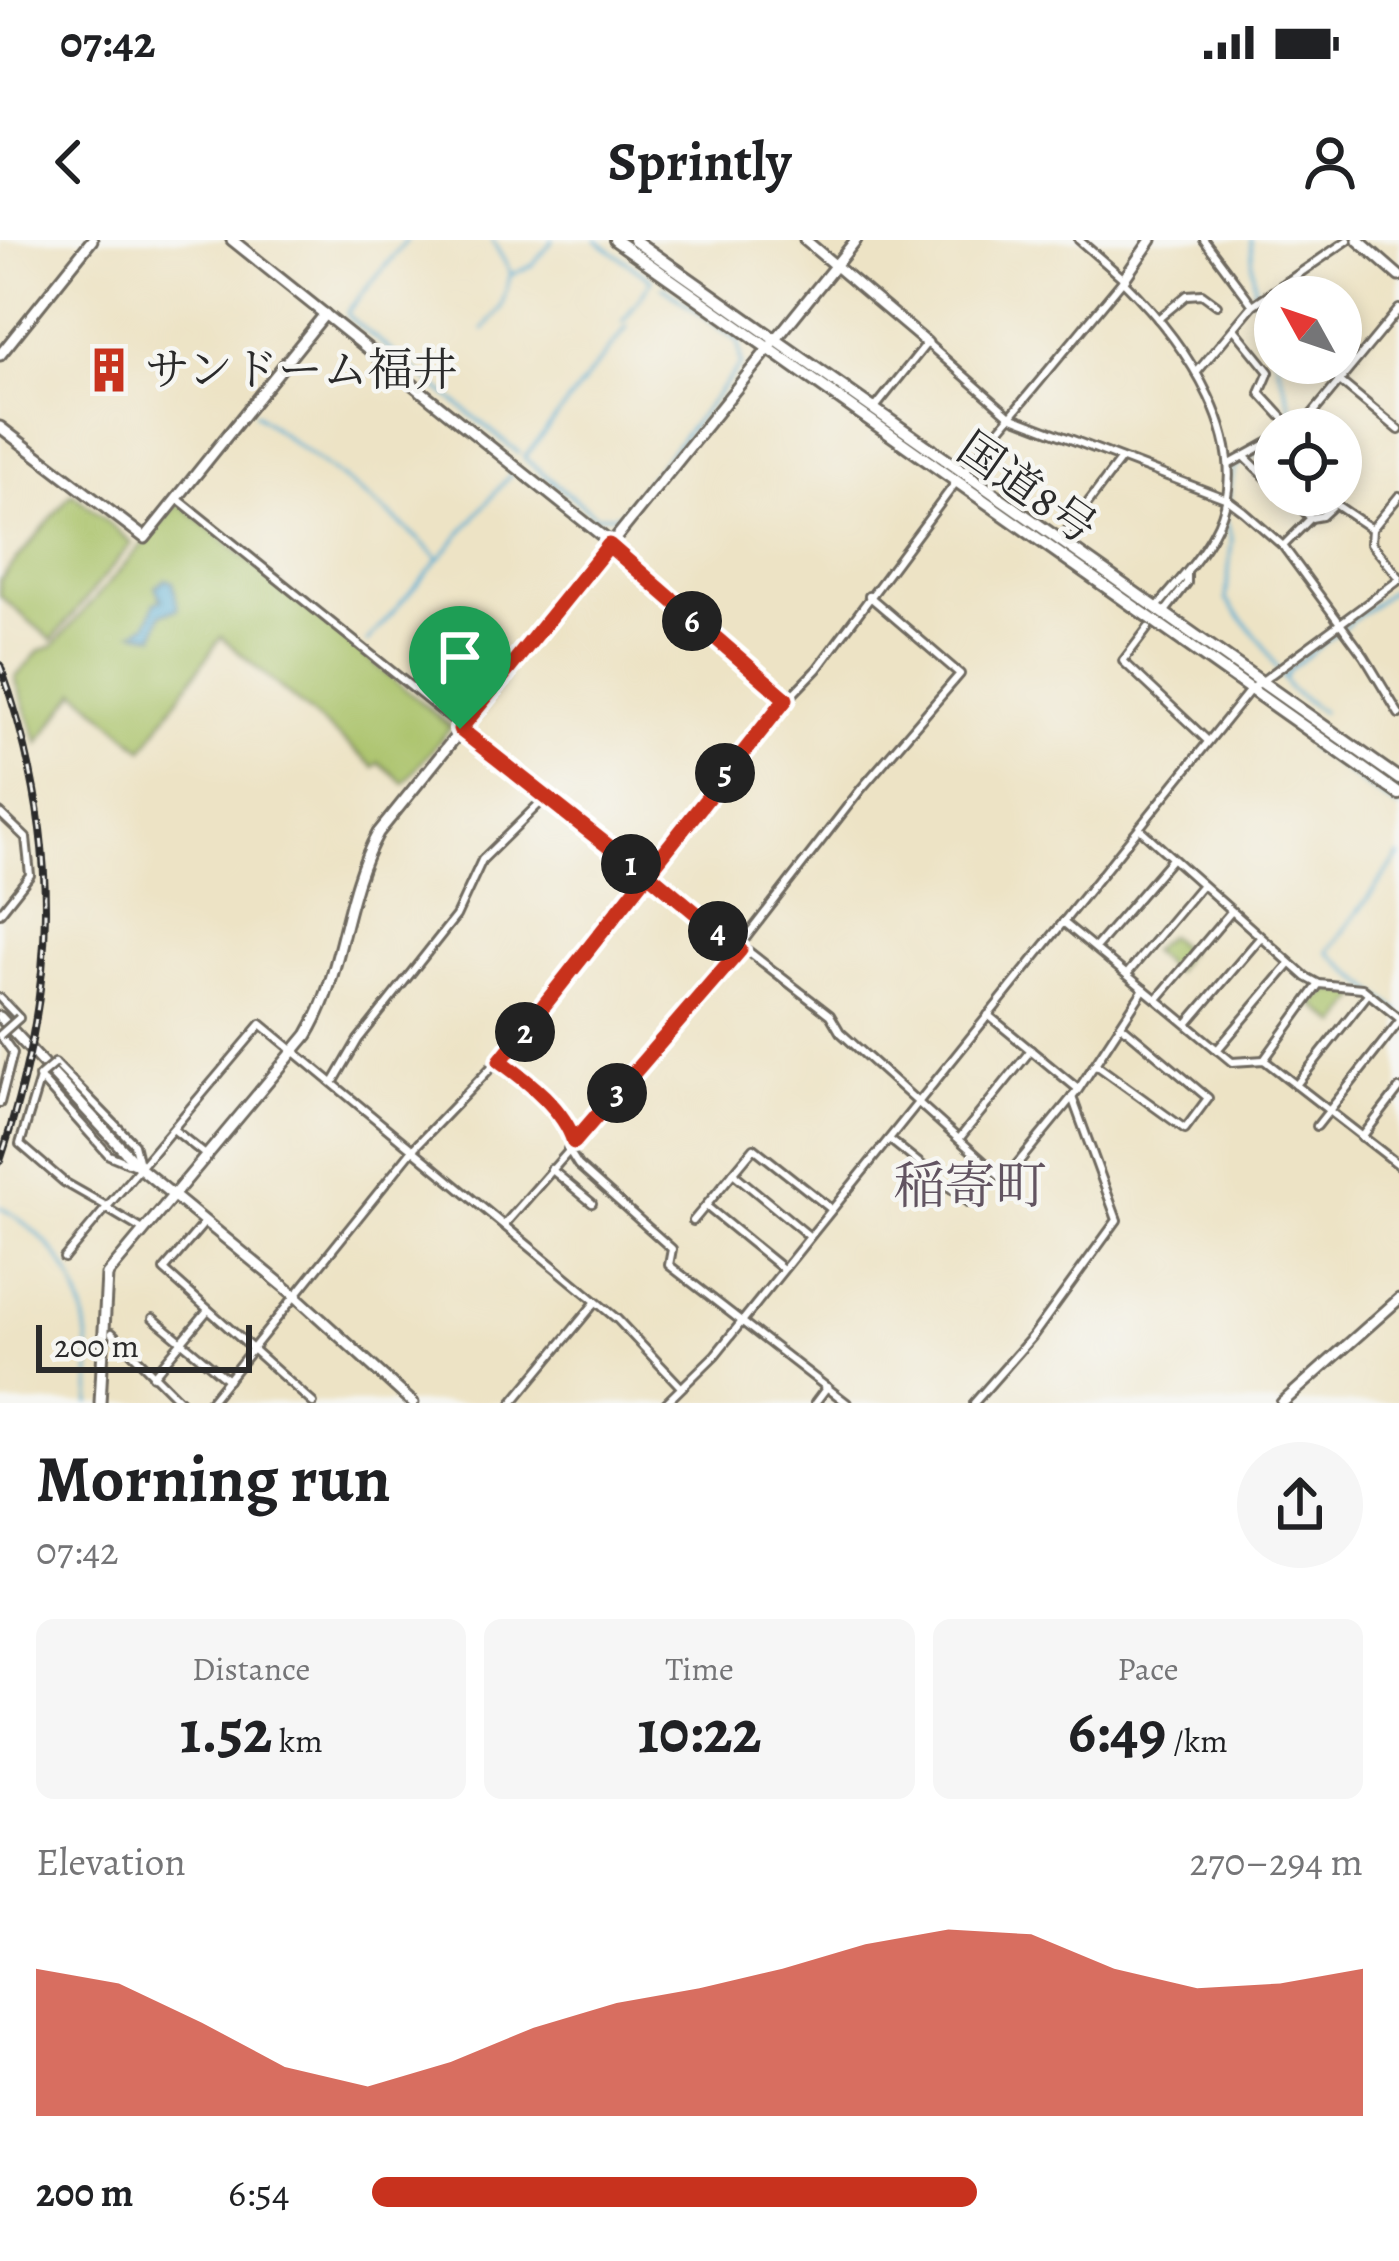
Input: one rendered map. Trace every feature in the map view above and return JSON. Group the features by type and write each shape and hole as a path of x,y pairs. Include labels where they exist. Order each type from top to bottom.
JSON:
{"highway":[{"name":"国道8号","path":"615,240 767,350 1162,608 1255,685 1399,779"},
{"name":"国道8号","path":"634,240 875,408 960,477 1255,685 1399,794"}],"street":[{"path":"0,355 92,240"},
{"path":"232,240 610,544 786,699"},
{"path":"805,240 1010,416 1227,499 1283,546 1364,656 1399,714"},
{"path":"100,1403 104,1283 143,1230 296,1052 327,995 370,848 460,729 856,240"},
{"path":"1079,240 1124,280 1197,372 1230,464 1227,499 1215,532 1162,608"},
{"path":"209,1403 414,1148 500,1061 786,699 808,679 960,477 1124,280 1151,240"},
{"path":"1197,372 1253,305 1204,240"},
{"path":"1302,276 1348,240"},
{"path":"1358,240 1399,276"},
{"path":"1158,320 1187,295 1202,294 1217,305"},
{"path":"1362,353 1399,309"},
{"path":"0,427 138,537 151,534 325,314"},
{"path":"1235,329 1269,371 1260,394 1273,408"},
{"path":"875,408 927,343"},
{"path":"1313,408 1335,384"},
{"path":"1342,384 1399,430"},
{"path":"1230,464 1254,452"},
{"path":"1245,457 1254,466"},
{"path":"1060,539 1121,459"},
{"path":"667,1403 711,1360 1255,685 1399,579 1371,543 1372,529 1395,507 1399,496"},
{"path":"178,499 460,729 740,950 830,1015 840,1032 1004,1180 1075,1094 1144,989"},
{"path":"1283,546 1311,518 1322,516 1335,504 1372,529"},
{"path":"504,1225 740,950 861,789 960,674 869,596"},
{"path":"1148,628 1123,661 1208,741"},
{"path":"333,1083 358,1040 455,916 482,860 546,797"},
{"path":"0,813 26,838 31,875 0,914"},
{"path":"1141,830 1290,964 1319,984 1369,993 1399,1020 1317,1126"},
{"path":"1095,948 1171,859"},
{"path":"1126,974 1200,887"},
{"path":"1156,999 1230,913"},
{"path":"1064,922 1232,1062 1264,1060 1397,1161"},
{"path":"1187,1024 1260,938"},
{"path":"1217,1050 1290,964"},
{"path":"1264,1060 1319,984"},
{"path":"1296,1085 1369,993"},
{"path":"0,998 19,1018 0,1035 13,1053 0,1102"},
{"path":"974,1403 1032,1337 1117,1220 1075,1094 988,1015"},
{"path":"0,1017 138,1167 297,1298 413,1403"},
{"path":"64,1258 261,1024 617,1319 681,1386"},
{"path":"1096,1064 1185,1129 1208,1098 1121,1025"},
{"path":"959,1139 1030,1050"},
{"path":"500,1061 530,1083 568,1124 578,1165 672,1250 669,1265 847,1403"},
{"path":"138,1167 134,1144 55,1063 40,1076 20,1144 47,1169 143,1230"},
{"path":"40,1076 110,1155 138,1167"},
{"path":"1362,1137 1399,1089"},
{"path":"173,1129 208,1157"},
{"path":"889,1139 969,1203"},
{"path":"693,1221 754,1148 831,1209"},
{"path":"551,1168 592,1203"},
{"path":"733,1173 809,1236"},
{"path":"706,1206 783,1268"},
{"path":"206,1222 164,1270 313,1403"},
{"path":"1282,1403 1399,1299"},
{"path":"512,1403 594,1304"},
{"path":"153,1376 209,1309"},
{"path":"153,1318 228,1380"},
{"path":"112,1333 182,1403"},
{"path":"815,1403 827,1388"},
{"path":"296,1403 304,1393"}],"green space":[{"path":"72,493 132,543 52,640 0,596 0,580"},
{"path":"179,503 451,727 404,783 379,762 374,767 221,637 143,749 77,691 38,743 15,678 39,651 53,646"},
{"path":"1168,936 1187,952 1174,972 1150,951"},
{"path":"1329,990 1360,994 1339,1025 1313,1004"}],"water":[{"path":"166,579 173,582 178,609 161,614 155,636 134,632 147,624 155,603 162,600 155,587"}],"waterway":[{"path":"407,240 347,312 349,317 519,453"},
{"path":"484,330 501,308 511,273 492,240"},
{"path":"513,274 533,265 553,240"},
{"path":"596,240 652,280 623,322"},
{"path":"1251,240 1254,284"},
{"path":"627,327 524,458 596,516 620,514 741,365 738,341 663,287"},
{"path":"1284,384 1292,408"},
{"path":"255,413 373,501 439,559 367,642"},
{"path":"1254,455 1234,467 1225,517 1232,539 1226,600 1262,643 1290,689 1322,712"},
{"path":"441,557 511,474"},
{"path":"1285,679 1289,670 1399,585"},
{"path":"1309,746 1399,808"},
{"path":"1399,856 1328,952 1399,1012"},
{"path":"0,1207 27,1225 65,1266 84,1315 90,1403"}],"railway":[{"path":"0,665 34,791 45,913 33,1034 0,1161"}],"place":[{"name":"サンドーム福井","path":"109,370"}],"district":[{"name":"稲寄町","path":"970,1186"}],"route":[{"path":"609,545 786,699 648,873 740,950 574,1142 568,1124 547,1107 537,1090 500,1061 646,876 460,729 609,545"}]}
